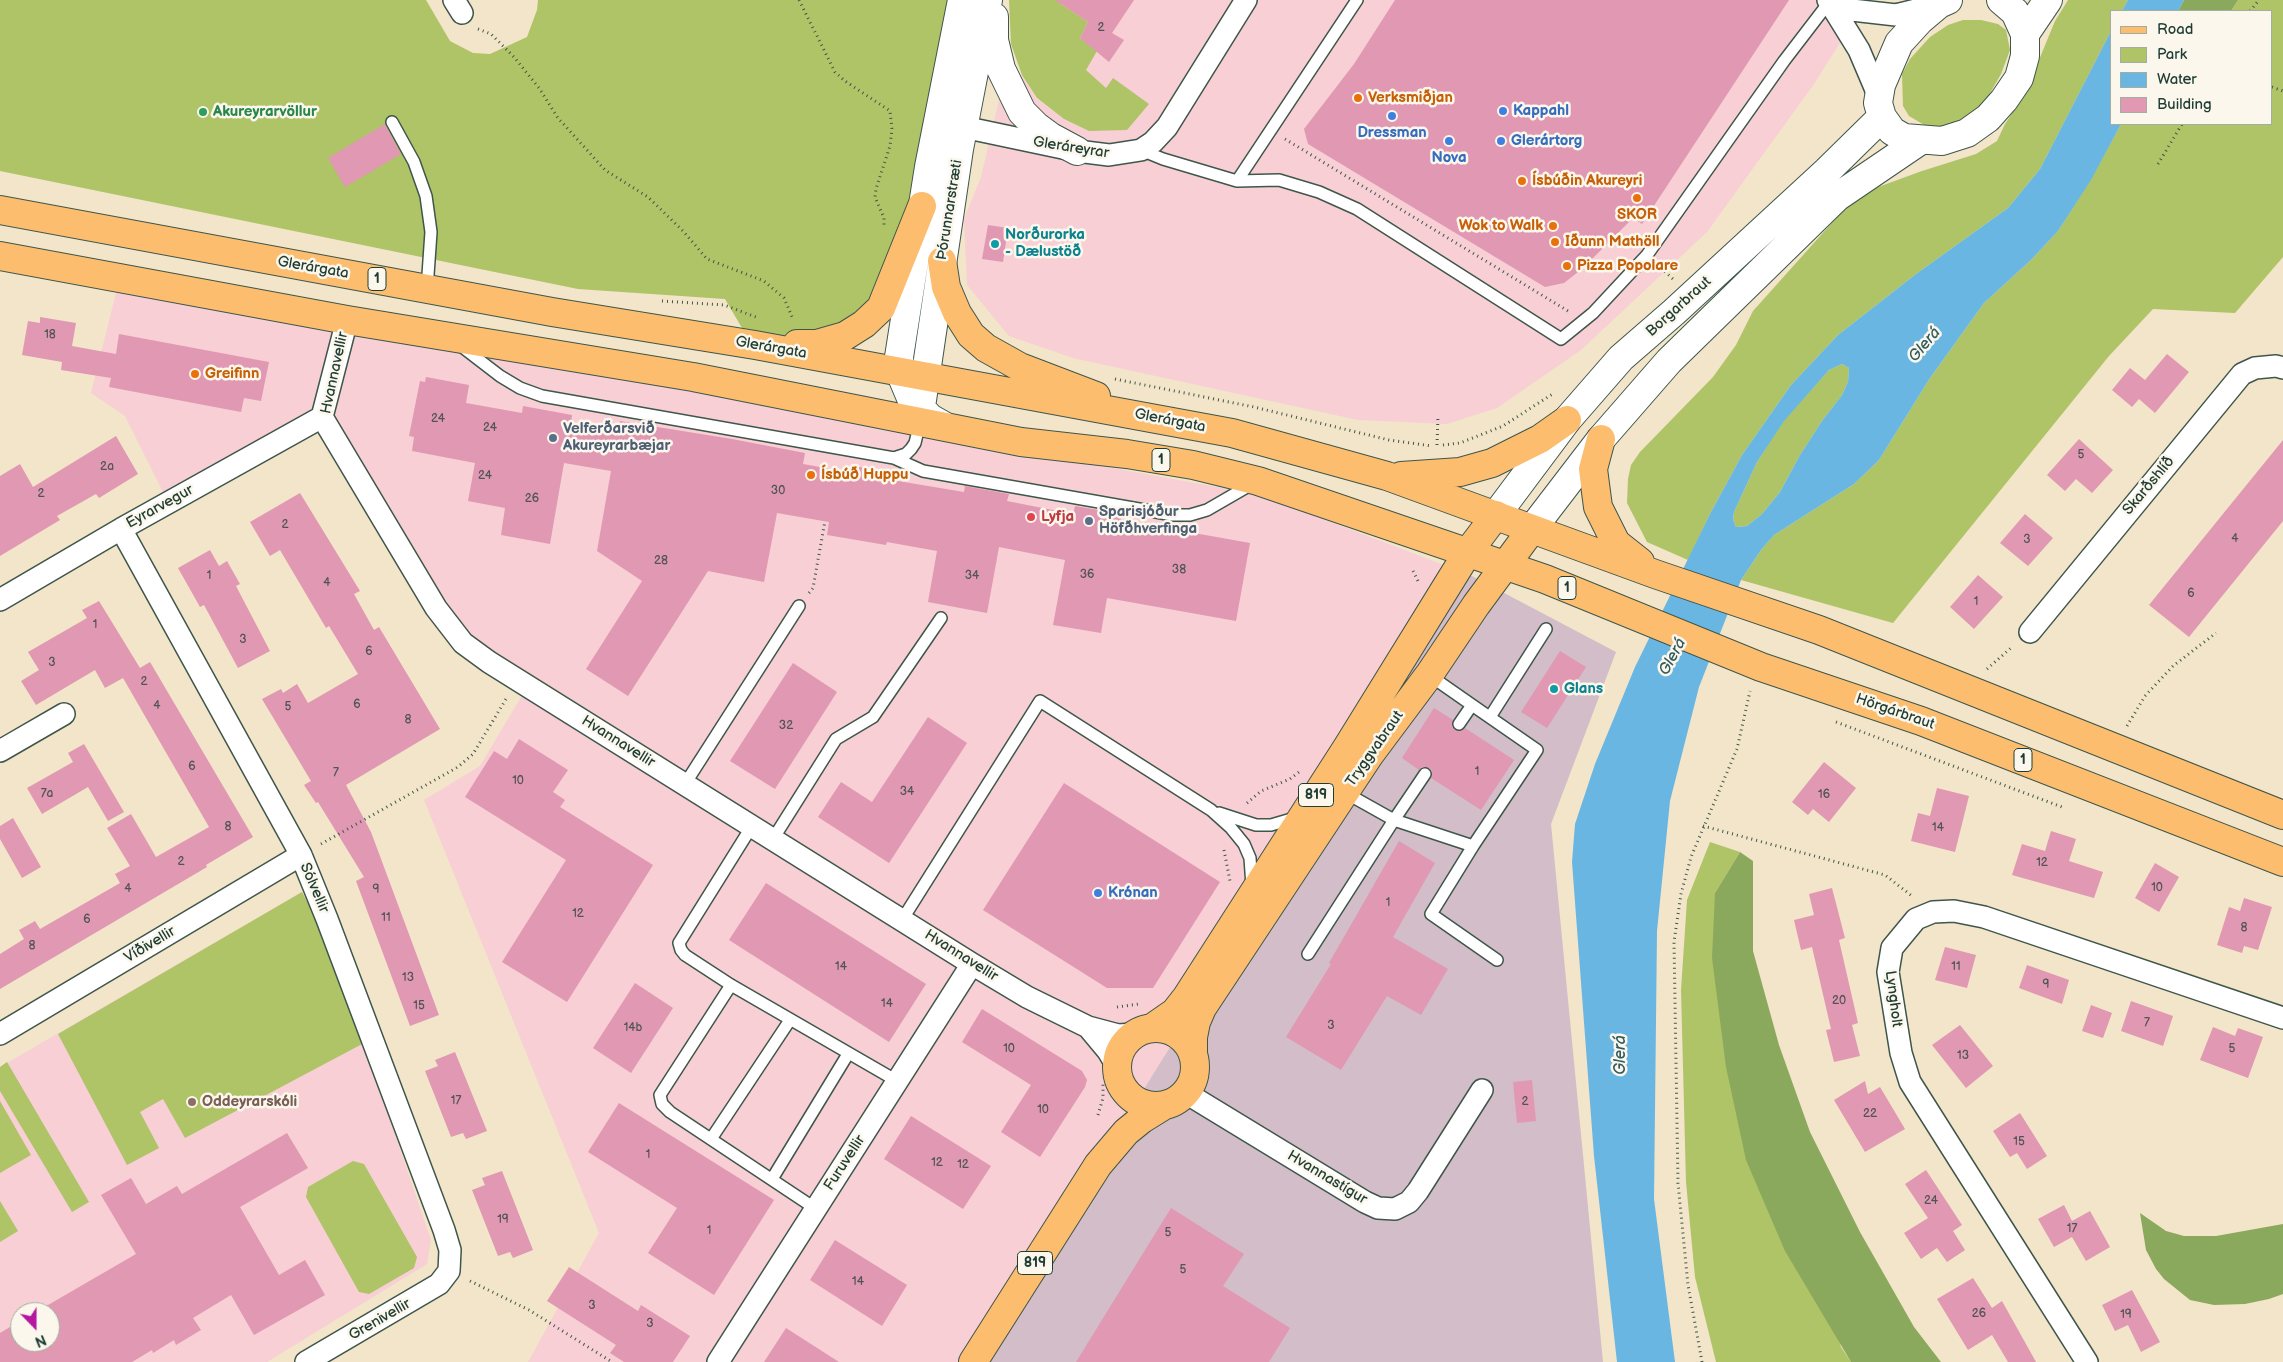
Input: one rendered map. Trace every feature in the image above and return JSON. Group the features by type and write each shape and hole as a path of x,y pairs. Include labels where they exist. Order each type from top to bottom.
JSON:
{"main road":[{"path":"755,344 826,342 845,336 864,324 881,308 888,294 922,206"},
{"name":"Glerárgata","path":"0,210 552,312 755,344 1048,400 1139,414 1232,433 1387,476 1532,529"},
{"name":"1","path":"0,256 347,320 693,377 928,419 1020,442 1136,455 1193,465 1258,481 1506,564"},
{"path":"942,261 946,287 957,313 971,335 986,348 1020,367 1139,414"},
{"path":"1387,476 1421,476 1460,472 1492,463 1540,439 1567,420"},
{"path":"1601,438 1593,469 1598,507 1616,544 1655,574"},
{"name":"Tryggvabraut","path":"1098,1165 1113,1124 1121,1048 1175,1012 1186,998 1468,552 1496,515"},
{"name":"1","path":"1532,529 1655,574 1826,632 2283,815"},
{"name":"Tryggvabraut","path":"973,1362 1098,1165 1126,1132 1142,1118 1175,1100 1194,1075 1193,1037 1196,1022 1202,1008 1370,754 1429,675 1532,529"},
{"name":"Hörgárbraut","path":"1506,564 1628,612 1756,675 1921,720 2283,862"},
{"path":"1144,1031 1164,1029 1177,1034 1187,1043 1193,1054"},
{"path":"1118,1075 1128,1095 1138,1102 1150,1106 1175,1100"}],"street":[{"name":"Þórunnarstræti","path":"913,375 942,261 962,0"},
{"name":"Þórunnarstræti","path":"928,419 901,342 914,268 922,206 951,125 988,0"},
{"path":"993,0 994,40 1001,69 1013,97 1022,112 1036,126 1077,152"},
{"path":"1141,150 1153,142 1167,127 1246,0"},
{"path":"1829,1 1859,50 1880,107 1892,131 1904,138 1942,141 1967,133 1988,118 2004,100 2019,78 2025,56 2025,34 2015,12 2001,0"},
{"path":"2025,34 2048,0"},
{"path":"1829,1 1852,10 1896,15 1944,2"},
{"path":"1880,107 1880,85 1899,43 1920,20 1944,2"},
{"name":"Borgarbraut","path":"1496,515 1567,420 1621,358 1674,312 1827,171 1880,107"},
{"name":"Gleráreyrar","path":"951,125 1077,152 1109,155 1141,150"},
{"name":"Borgarbraut","path":"1532,529 1601,438 1668,362 1837,198 1921,140"},
{"name":"Hvannavellir","path":"347,320 322,417 436,608 463,643 518,680 1027,997 1088,1027 1118,1035 1144,1031"},
{"name":"Skarðshlíð","path":"2030,632 2242,374 2255,368 2276,366 2283,368"},
{"name":"Eyrarvegur","path":"0,600 121,529 322,417"},
{"name":"Sólvellir","path":"121,529 301,856 327,919 444,1230 450,1250 449,1271"},
{"path":"0,751 64,714"},
{"name":"Víðivellir","path":"0,1034 301,856"},
{"name":"Lyngholt","path":"2087,1362 1910,1082 1901,1054 1888,972 1892,948 1903,932 1916,919 1933,912 1954,911 1984,917 2283,1018"},
{"name":"Furuvellir","path":"718,1362 972,964"},
{"name":"Hvannavellir","path":"1088,1027 1108,1051 1118,1075"},
{"name":"Hvannastígur","path":"1175,1100 1365,1202 1378,1208 1395,1208 1409,1202 1418,1191 1482,1090"},
{"name":"Grenivellir","path":"306,1362 426,1294 439,1284 449,1271"}],"lane":[{"path":"1237,181 1357,0"},
{"path":"1141,150 1163,159 1237,181 1279,180 1319,192 1357,209 1561,339 1617,289 1647,255 1784,60 1829,1"},
{"path":"392,122 414,162 426,196 431,232 427,289"},
{"path":"450,337 500,376 520,388 542,396 894,458 923,471 1173,515 1190,515 1207,510 1258,481"},
{"path":"894,458 912,449 928,419"},
{"path":"685,784 799,606"},
{"path":"773,839 836,739 873,717 941,618"},
{"path":"1490,717 1546,629"},
{"path":"1429,675 1537,750 1473,846 1431,914 1497,960"},
{"path":"902,920 1040,701 1211,810 1231,828 1244,844 1251,866 1252,895"},
{"path":"1459,724 1472,705"},
{"path":"1308,954 1425,774"},
{"path":"1344,792 1394,820 1473,846"},
{"path":"1211,810 1256,825 1287,822 1303,814"},
{"path":"752,826 679,943 685,955 731,985 897,1082"},
{"path":"731,985 660,1095 662,1104 670,1112 816,1209"},
{"path":"712,1139 790,1020"},
{"path":"772,1179 848,1054"}],"path":[{"path":"799,0 835,72 845,82 890,110 892,129 890,146 876,189 876,197 884,218 884,229"},
{"path":"2251,10 2259,0"},
{"path":"458,7 471,26 491,34 514,57 539,88 558,118 605,170 648,196 683,231 707,259 764,281 784,298 795,324 786,322"},
{"path":"2158,164 2181,125"},
{"path":"1271,130 1584,320"},
{"path":"1647,255 1675,281"},
{"path":"657,301 724,305 759,318"},
{"path":"1106,377 1254,407 1410,444 1437,445 1460,443 1482,435"},
{"path":"1437,445 1438,416"},
{"path":"799,606 813,588 825,521"},
{"path":"1413,571 1419,584"},
{"path":"1982,673 2030,632"},
{"path":"2126,728 2145,696 2173,666 2216,634"},
{"path":"1702,1362 1688,1285 1678,1183 1674,942 1681,894 1691,857 1738,749 1756,675"},
{"path":"301,856 458,767 478,746 518,680"},
{"path":"1703,826 1885,875 1933,912"},
{"path":"449,1271 529,1310 612,1362"}],"shaded area":[{"path":"1063,0 1867,0 1814,84 1707,232 1581,350 1497,408 1447,424 1358,420 1073,358 1009,336 967,285 964,219 981,177 1000,96 1022,75 1037,99 1064,119 1089,131 1113,78 1106,88 1085,70 1080,38 1060,4"},
{"path":"118,285 1260,495 1470,575 1160,1063 977,1362 528,1362 599,1233 424,800 480,766 530,682 468,639 325,412 167,500 125,416 91,393"},
{"path":"1470,575 1616,652 1551,824 1603,1362 977,1362 1160,1063"},
{"name":"Oddeyrarskóli","path":"302,892 313,913 364,1043 431,1240 427,1264 267,1362 0,1362 0,1067"}],"green space":[{"path":"0,0 426,0 450,41 473,53 490,54 527,37 537,10 538,0 949,0 935,95 897,252 885,287 854,323 794,338 742,328 725,299 578,289 0,171"},
{"path":"1009,0 1063,0 1061,4 1088,22 1080,38 1097,51 1086,70 1106,88 1113,78 1149,104 1127,130 1089,131 1064,119 1037,98 1022,75 1011,44"},
{"path":"2068,0 2128,0 2123,10 2110,10 2110,33 2040,169 2008,208 1916,274 1838,335 1791,385 1742,455 1688,560 1647,542 1627,503 1628,479 1631,465 1640,452 1713,377 1736,345 1753,311 1847,206 1870,190 1976,154 1997,141 2005,124 2025,94 2055,21"},
{"path":"2184,0 2238,0 2232,10 2179,10"},
{"path":"2238,0 2283,0 2283,257 2235,313 2153,309 2109,356 1893,623 1741,580 1761,550 1774,535 1854,484 1879,460 1930,378 1984,303 2032,259 2058,231 2091,179 2120,125 2273,125 2273,10 2232,10"},
{"path":"1963,20 1981,20 1998,24 2006,30 2010,50 2001,74 1985,102 1964,120 1944,127 1926,126 1909,116 1903,106 1902,74 1910,59 1930,37 1948,25"},
{"path":"1842,364 1849,368 1848,382 1842,395 1800,455 1780,492 1762,514 1747,526 1736,527 1733,519 1734,512 1757,462 1784,420 1829,370"},
{"path":"1710,842 1740,852 1715,893 1841,1347 1851,1362 1716,1362 1695,1277 1686,1182 1681,990 1687,900"},
{"path":"1740,852 1753,861 1753,951 1779,1045 1810,1132 1860,1232 1914,1327 1941,1362 1851,1362 1785,1251 1746,1160 1726,1067 1712,958 1715,893"},
{"path":"302,892 313,913 364,1043 185,1138 163,1099 140,1112 159,1148 127,1165 58,1034"},
{"path":"7,1062 89,1202 72,1212 0,1091 0,1067"},
{"path":"0,1101 31,1155 0,1173"},
{"path":"353,1161 364,1164 417,1257 414,1268 369,1294 359,1292 306,1197 308,1187"},
{"path":"0,1201 18,1231 0,1242"},
{"path":"2140,1213 2166,1231 2184,1236 2216,1236 2283,1224 2283,1294 2245,1304 2214,1305 2190,1300 2164,1279 2156,1269 2146,1250"}],"water":[{"path":"2128,0 2184,0 2179,10 2123,10"},
{"name":"Glerá","path":"2110,33 2110,125 2120,125 2091,180 2058,231 2032,259 1984,303 1930,378 1879,460 1854,484 1774,535 1761,550 1741,580 1699,687 1670,801 1657,931 1654,1199 1675,1362 1617,1362 1594,1156 1572,862 1575,824 1595,764 1635,667 1711,512 1742,455 1791,385 1838,335 1916,274 2008,208 2040,169","holes":["1842,364 1849,368 1848,382 1842,395 1800,455 1780,492 1762,514 1747,526 1736,527 1733,519 1734,512 1757,462 1784,421 1829,370"]}],"building":[{"path":"1055,0 1134,0 1112,33 1124,40 1109,62 1080,38 1088,22"},
{"name":"Glerártorg","path":"1395,0 1789,0 1642,224 1633,218 1583,268 1564,283 1545,287 1308,144 1304,129 1354,64"},
{"path":"385,124 401,154 345,187 328,158"},
{"name":"Norðurorka - Dælustöð","path":"988,225 1008,228 1003,262 982,259"},
{"path":"40,317 76,323 72,346 116,354 119,334 269,362 261,401 244,398 241,412 109,387 111,378 61,370 62,362 22,355 28,321 40,323"},
{"path":"2167,354 2189,372 2155,413 2139,399 2132,407 2112,390 2130,368 2145,380"},
{"path":"426,377 469,385 466,403 522,413 523,406 572,415 571,423 618,431 620,421 732,439 805,453 803,464 853,473 854,466 899,474 898,481 964,492 965,486 1009,494 1007,501 1073,514 1075,506 1122,514 1121,520 1250,543 1236,621 1107,598 1101,633 1053,625 1065,560 999,547 987,613 928,602 937,551 887,542 886,545 827,535 829,522 777,513 764,582 708,571 628,696 586,669 642,581 597,551 611,471 564,463 550,544 501,535 505,508 468,501 475,463 412,451 414,437 409,436 420,381 425,382"},
{"path":"116,436 138,474 99,498 96,494 57,516 60,520 0,556 0,476 20,464 33,487"},
{"path":"2079,439 2113,470 2092,493 2076,479 2065,491 2047,475"},
{"path":"2283,440 2283,521 2189,637 2149,605"},
{"path":"300,493 360,591 354,594 374,630 379,627 440,729 346,785 371,832 439,1015 410,1026 356,881 364,877 318,802 316,803 304,785 311,781 262,699 281,689 283,693 297,684 308,703 358,674 329,626 326,628 280,550 270,556 250,522"},
{"path":"2025,514 2053,538 2028,566 2000,543"},
{"path":"210,550 219,566 227,561 240,584 236,586 270,651 238,668 204,605 200,607 178,568"},
{"path":"1978,575 2003,597 1974,629 1950,607"},
{"path":"99,601 140,668 150,662 253,837 206,865 207,867 0,989 0,954 24,939 19,930 35,921 40,929 120,883 115,874 130,866 107,828 131,814 156,857 209,827 123,678 105,688 95,670 36,705 21,681 39,670 28,652 87,618 82,610"},
{"name":"Glans","path":"1560,651 1586,667 1547,728 1521,712"},
{"path":"793,663 837,692 775,789 730,761"},
{"path":"1434,708 1453,720 1452,727 1455,730 1462,731 1465,728 1514,760 1481,810 1431,778 1432,771 1429,768 1422,767 1419,770 1402,758"},
{"path":"928,717 967,743 889,863 818,817 841,782 872,802"},
{"path":"519,739 568,770 553,792 565,800 560,807 653,865 567,1002 502,962 566,860 465,797 494,751 507,759"},
{"path":"84,744 124,812 108,821 88,787 42,814 27,788 73,762 68,753"},
{"path":"1824,762 1856,788 1829,822 1813,809 1808,815 1792,802"},
{"path":"1064,783 1220,882 1153,988 1107,988 983,910"},
{"path":"1937,788 1969,796 1955,852 1911,841 1918,813 1930,816"},
{"path":"13,818 41,867 22,878 0,839 0,826"},
{"path":"2051,831 2076,839 2069,861 2103,872 2094,898 2012,875 2022,844 2045,851"},
{"path":"1399,841 1435,863 1393,937 1448,969 1421,1015 1387,996 1341,1070 1286,1037 1331,964 1329,963"},
{"path":"2155,863 2179,877 2159,912 2135,898"},
{"path":"766,883 926,984 889,1042 729,940"},
{"path":"1832,888 1845,938 1839,940 1858,1023 1852,1025 1860,1056 1834,1062 1826,1030 1831,1029 1812,947 1801,950 1794,920 1814,915 1809,894"},
{"path":"2244,898 2272,907 2258,950 2244,946 2242,953 2217,945 2229,907 2240,911"},
{"path":"1945,947 1976,955 1967,988 1935,980"},
{"path":"2027,965 2069,980 2062,1004 2019,988"},
{"path":"635,983 673,1008 631,1073 593,1048"},
{"path":"2131,1001 2173,1016 2163,1046 2121,1031"},
{"path":"2091,1005 2112,1013 2103,1038 2082,1031"},
{"path":"982,1009 1082,1071 1087,1080 1085,1087 1040,1157 1001,1132 1031,1085 962,1042"},
{"path":"1960,1025 1993,1066 1966,1088 1932,1045"},
{"path":"2213,1027 2235,1036 2238,1028 2263,1037 2248,1078 2200,1060"},
{"path":"455,1052 487,1131 466,1139 463,1133 451,1137 425,1071 438,1066 435,1060"},
{"path":"1532,1080 1536,1121 1517,1123 1513,1082"},
{"path":"1865,1081 1868,1094 1880,1087 1905,1129 1865,1152 1834,1100"},
{"path":"619,1103 774,1200 714,1295 648,1253 677,1208 588,1152"},
{"path":"2020,1113 2047,1156 2027,1169 2017,1153 2010,1157 1993,1131"},
{"path":"911,1116 991,1166 963,1209 884,1159"},
{"path":"287,1133 308,1168 240,1207 279,1275 305,1260 325,1295 254,1335 231,1295 193,1318 201,1330 176,1345 174,1340 153,1353 152,1350 132,1362 0,1362 0,1333 10,1327 10,1352 60,1352 60,1302 53,1302 136,1254 101,1195 131,1178 146,1204 177,1186 182,1194"},
{"path":"1926,1170 1962,1225 1953,1231 1965,1250 1947,1262 1937,1248 1921,1259 1904,1233 1928,1218 1905,1184"},
{"path":"502,1171 533,1250 513,1258 510,1252 498,1256 472,1190 485,1185 482,1178"},
{"path":"2064,1205 2072,1221 2090,1211 2110,1247 2086,1261 2072,1237 2054,1247 2038,1219"},
{"path":"1171,1208 1244,1254 1223,1286 1290,1328 1269,1362 1076,1362"},
{"path":"835,1240 907,1285 882,1326 810,1280"},
{"path":"569,1267 638,1311 641,1305 690,1336 673,1362 624,1362 610,1353 616,1345 547,1301"},
{"path":"1973,1278 1992,1308 2002,1301 2036,1362 2008,1362 1992,1335 1968,1350 1937,1299"},
{"path":"2132,1290 2160,1342 2141,1352 2128,1325 2115,1331 2102,1305"},
{"path":"786,1328 839,1362 764,1362"}],"place":[{"name":"Verksmiðjan","path":"1358,98"},
{"name":"Kappahl","path":"1503,111"},
{"name":"Akureyrarvöllur","path":"203,112"},
{"name":"Dressman","path":"1392,116"},
{"name":"Nova","path":"1449,141"},
{"name":"Glerártorg","path":"1501,141"},
{"name":"Ísbúðin Akureyri","path":"1522,181"},
{"name":"SKOR","path":"1637,198"},
{"name":"Wok to Walk","path":"1553,226"},
{"name":"Iðunn Mathöll","path":"1555,242"},
{"name":"Norðurorka - Dælustöð","path":"995,244"},
{"name":"Pizza Popolare","path":"1567,266"},
{"name":"Greifinn","path":"195,374"},
{"name":"Velferðarsvið Akureyrarbæjar","path":"553,438"},
{"name":"Ísbúð Huppu","path":"811,475"},
{"name":"Lyfja","path":"1031,517"},
{"name":"Sparisjóður Höfðhverfinga","path":"1089,521"},
{"name":"Glans","path":"1554,689"},
{"name":"Krónan","path":"1098,893"},
{"name":"Oddeyrarskóli","path":"192,1102"}]}
